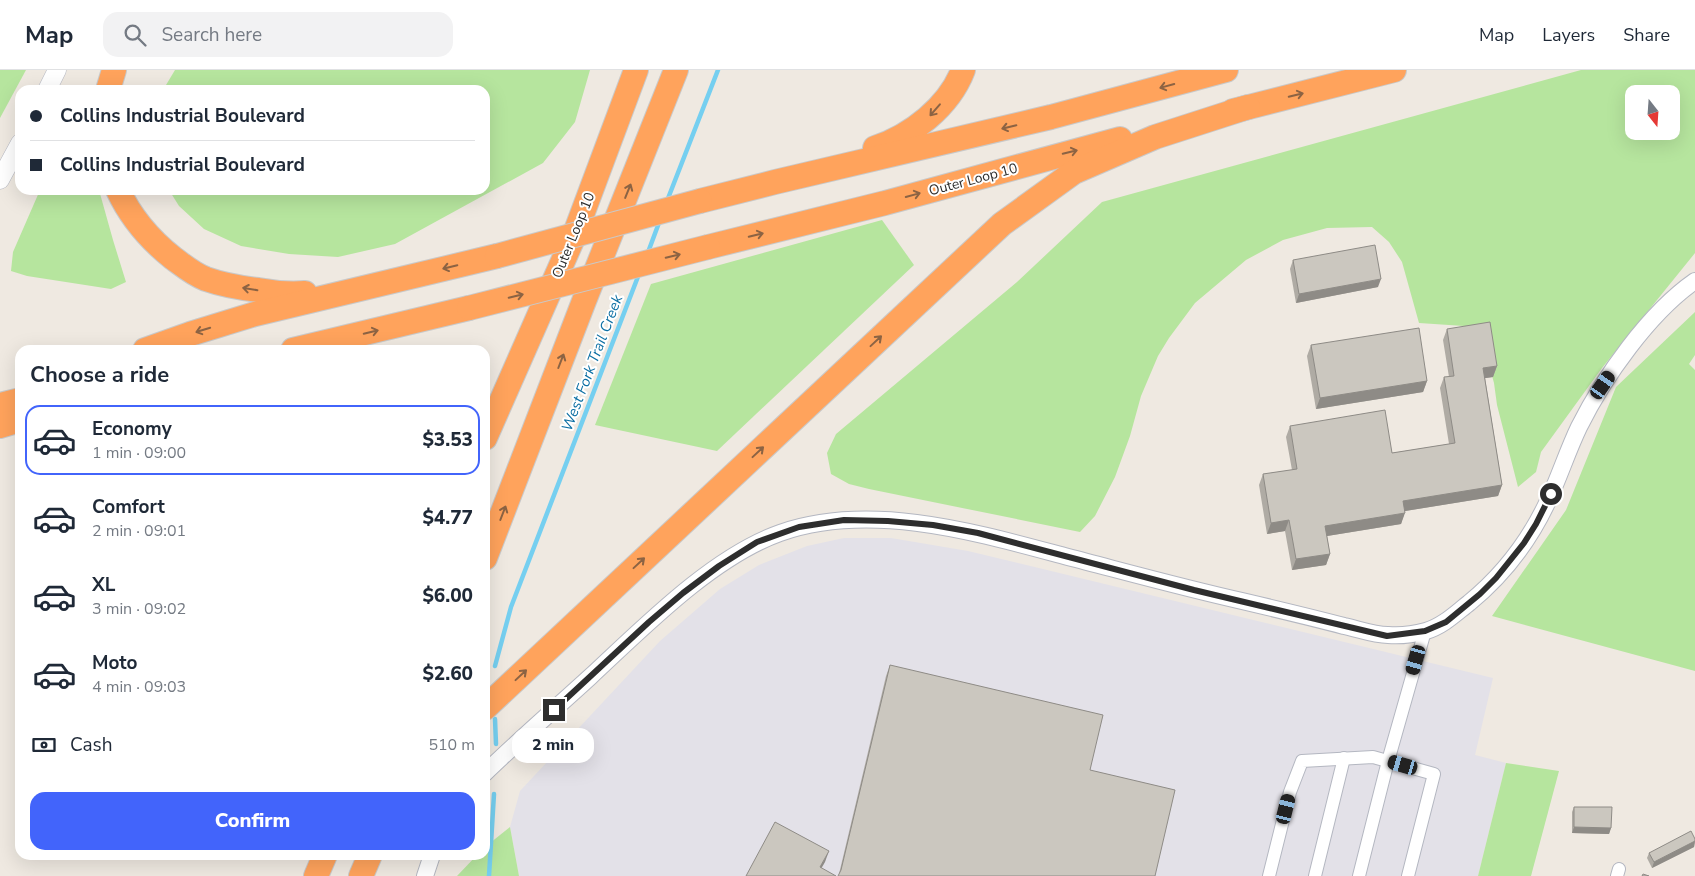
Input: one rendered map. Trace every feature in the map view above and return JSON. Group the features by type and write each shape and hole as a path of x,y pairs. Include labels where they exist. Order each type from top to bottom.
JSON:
{"highway":[{"path":"110,85 114,70"},
{"path":"608,145 625,70"},
{"name":"Outer Loop 10","path":"490,427 574,236 636,70"},
{"path":"490,545 676,70"},
{"path":"775,182 886,145 910,131 931,115 949,93 962,70"},
{"path":"159,345 255,314 497,256 775,182 1051,117 1226,70"},
{"name":"Outer Loop 10","path":"323,345 885,203 1056,156 1394,70"},
{"path":"490,703 1002,224 1074,172 1155,137 1248,107"},
{"path":"121,195 135,220 147,236 187,270 205,278 246,289 297,294 386,282"},
{"path":"0,405 15,401"},
{"path":"0,426 15,422"},
{"path":"316,876 323,860"},
{"path":"361,876 368,860"}],"main road":[{"path":"50,85 57,70"},
{"path":"0,180 15,152"}],"street":[{"path":"490,768 649,622 719,566 738,553 771,536 799,527 821,523 844,520 933,525 969,532 1194,590 1387,636 1425,631 1446,622 1496,578 1511,561 1547,504 1577,432 1603,385 1658,314 1673,298 1695,281"},
{"path":"1359,876 1388,761 1425,631"},
{"path":"1269,876 1290,792 1302,761 1373,757 1434,774 1408,876"},
{"path":"1315,876 1344,758"},
{"path":"425,876 430,860"}],"shaded area":[{"path":"844,538 891,538 968,551 1493,678 1475,755 1506,763 1478,876 519,876 510,827 520,791 660,641 720,589 759,565 807,546"}],"green space":[{"path":"0,70 26,70 18,85 15,85 15,90 0,118"},
{"path":"175,70 590,70 575,122 543,163 490,192 490,85 166,85"},
{"path":"1581,70 1695,70 1695,253 1602,368 1541,452 1536,472 1518,487 1482,339 1464,326 1419,323 1402,262 1389,242 1372,227 1327,228 1283,240 1246,260 1195,303 1158,356 1141,396 1130,436 1115,477 1095,516 1080,532 869,489 849,484 831,474 827,453 836,434 1017,282 1102,202"},
{"path":"38,195 100,195 126,282 111,289 27,276 11,271 13,252"},
{"path":"172,195 485,195 395,244 338,257 289,254 241,246 204,229 179,206"},
{"path":"882,220 914,265 717,451 595,425 651,284"},
{"path":"1695,312 1695,355 1689,364 1695,370 1695,671 1492,616 1566,510 1616,387"},
{"path":"1506,763 1559,771 1531,876 1478,876"},
{"path":"510,827 519,876 457,876 472,860 490,860 490,843"}],"building":[{"path":"1375,245 1381,279 1299,294 1293,260"},
{"path":"1490,322 1497,366 1483,368 1502,485 1403,501 1405,513 1325,526 1330,554 1296,559 1289,520 1271,523 1263,474 1297,469 1290,426 1385,410 1392,453 1455,443 1444,377 1454,376 1447,329"},
{"path":"1419,328 1427,381 1320,398 1311,345"},
{"path":"890,665 1103,715 1090,770 1175,790 1155,876 838,876"},
{"path":"1574,807 1612,807 1611,828 1574,827"},
{"path":"775,822 829,851 820,867 836,876 746,876"},
{"path":"1691,831 1695,841 1654,862 1649,853"}],"waterway":[{"name":"West Fork Trail Creek","path":"667,201 718,70"},
{"name":"West Fork Trail Creek","path":"647,255 660,220"},
{"name":"West Fork Trail Creek","path":"495,666 511,607 639,274"},
{"name":"West Fork Trail Creek","path":"495,719 496,744"},
{"name":"West Fork Trail Creek","path":"490,860 494,794"},
{"name":"West Fork Trail Creek","path":"489,876 490,860"}],"route":[{"path":"554,710 649,622 719,566 757,542 799,527 844,520 888,521 933,525 978,533 1194,590 1387,636 1425,631 1446,622 1480,594 1511,561 1524,543 1551,494"}]}
